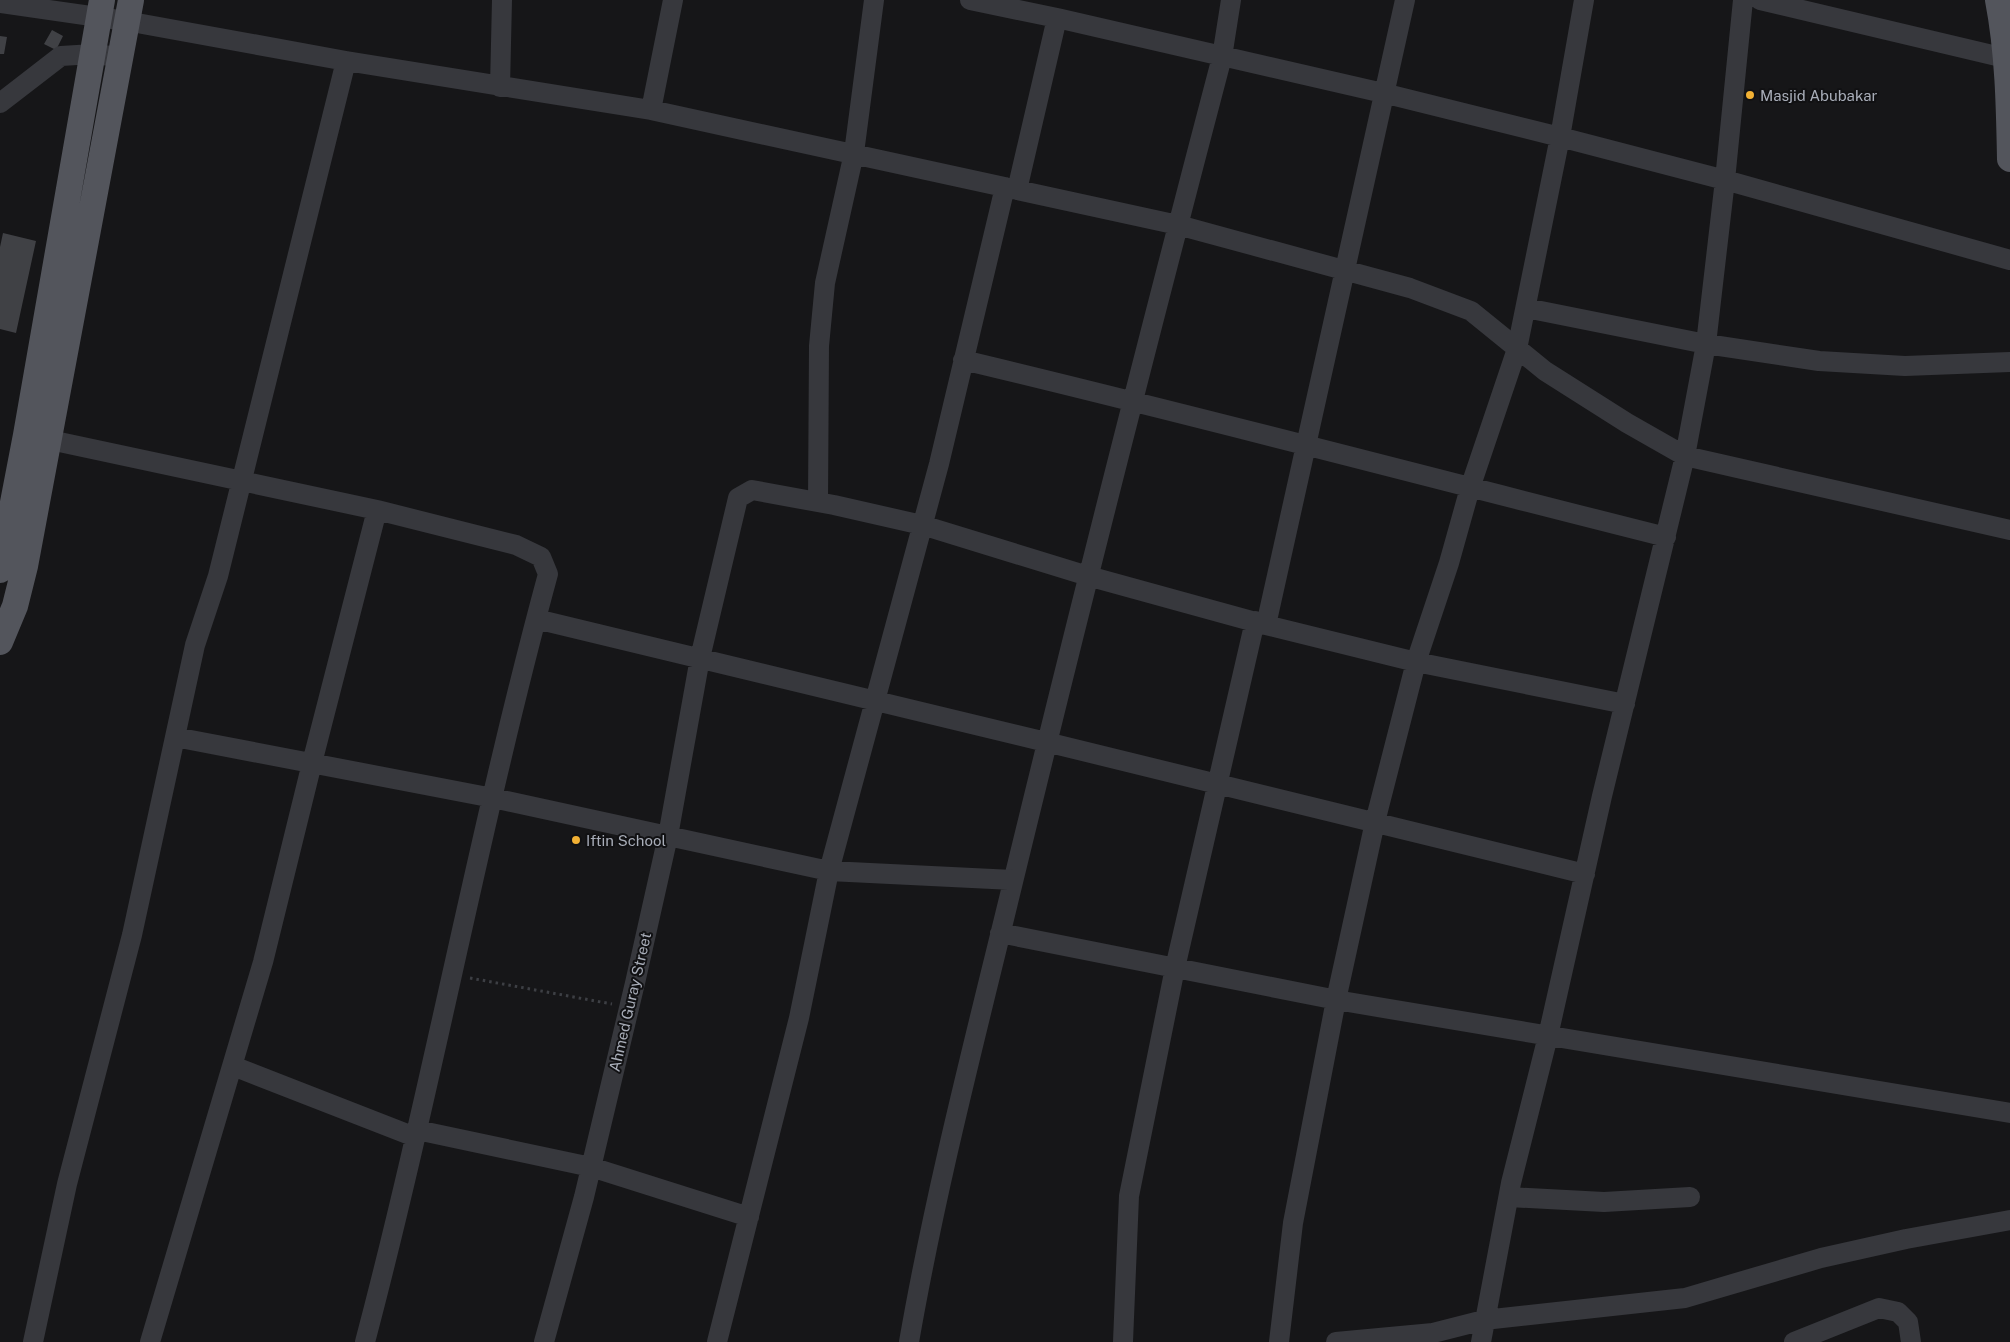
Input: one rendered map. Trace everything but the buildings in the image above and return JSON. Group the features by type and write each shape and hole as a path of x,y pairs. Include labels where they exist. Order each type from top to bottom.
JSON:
{"main road":[{"path":"1998,0 2005,58 2010,159"},
{"path":"0,642 15,606 26,566 38,438 101,9"},
{"path":"0,570 38,438 120,57 128,11"}],"street":[{"path":"500,87 502,0"},
{"path":"651,110 673,0"},
{"path":"818,502 819,346 826,283 854,153 874,0"},
{"path":"970,0 1048,11 1222,57 1383,93 1560,137 1725,180 2010,260"},
{"path":"909,1342 921,1270 950,1137 1132,400 1222,57 1231,0"},
{"path":"1123,1342 1129,1196 1175,968 1218,784 1306,446 1405,0"},
{"path":"1279,1342 1293,1223 1336,1000 1375,822 1416,662 1449,562 1470,488 1517,349 1560,137 1584,0"},
{"path":"1481,1342 1509,1197 1685,456 1706,344 1743,0"},
{"path":"1760,0 2005,58"},
{"path":"1,2 128,11 346,61 651,110 1178,225 1410,288 1471,311 1545,371 1627,423 1685,456 2010,530"},
{"path":"717,1342 799,1018 828,871 922,525 963,360 1011,188 1048,11"},
{"path":"0,103 61,56 93,54 120,57"},
{"path":"33,1342 67,1184 132,936 195,645 218,576 346,61"},
{"path":"1526,308 1706,344 1819,361 1905,366 2010,362"},
{"path":"963,360 1132,400 1666,537"},
{"path":"38,438 377,510 516,545 541,557 548,574 493,798 396,1223 364,1342"},
{"name":"Ahmed Guray Street","path":"544,1342 591,1167 630,1007 668,836 700,658 738,498 752,490 818,502 922,525 1088,576 1261,623 1416,662 1625,704"},
{"path":"150,1342 263,962 377,510"},
{"path":"536,620 700,658 1585,874"},
{"path":"175,737 493,798 828,871 1014,880"},
{"path":"1000,933 1336,1000 2010,1114"},
{"path":"233,1066 416,1133 591,1167 749,1217"},
{"path":"1509,1197 1604,1202 1690,1197"},
{"path":"1336,1342 1433,1333 1484,1320 1685,1298 1821,1258 2010,1220"},
{"path":"1794,1342 1879,1308 1898,1312 1908,1322 1911,1342"}],"path":[{"path":"452,975 630,1007"}],"place":[{"name":"Masjid Abubakar","path":"1750,95"},
{"name":"Iftin School","path":"576,840"}]}
